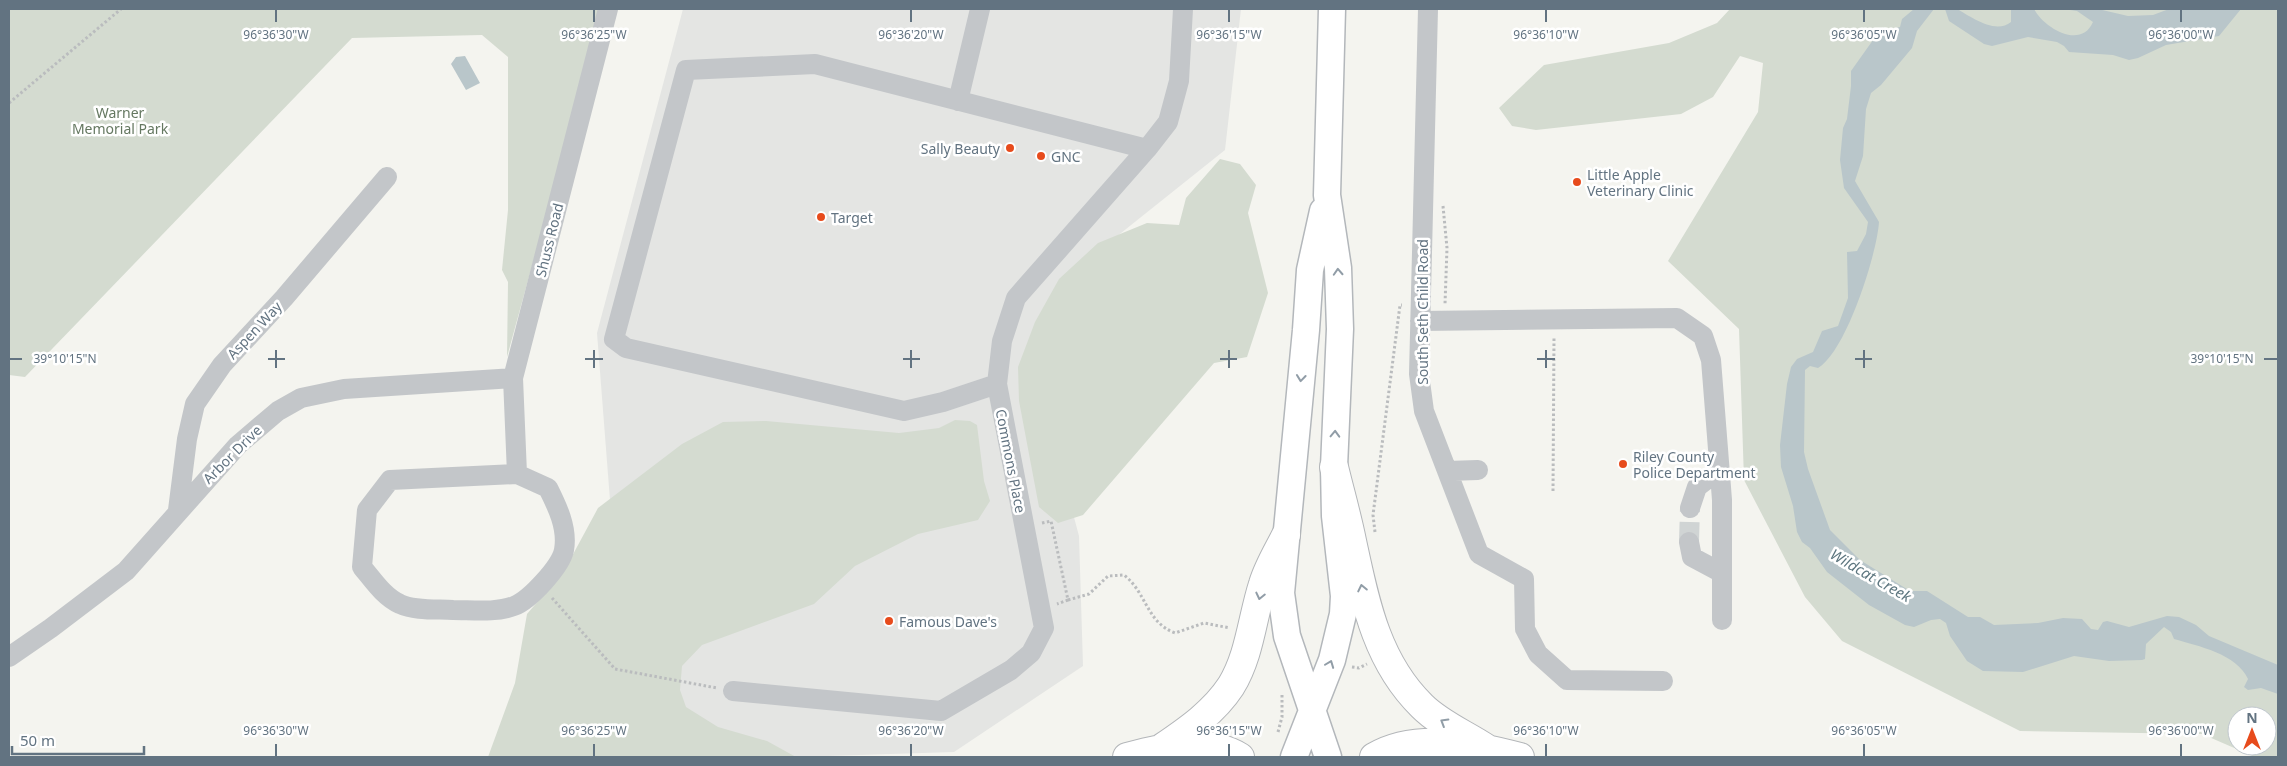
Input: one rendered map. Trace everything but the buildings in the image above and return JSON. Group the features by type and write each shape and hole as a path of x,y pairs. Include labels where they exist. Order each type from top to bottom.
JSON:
{"highway":[{"path":"1334,467 1364,597 1385,654 1407,690 1423,707 1440,720 1486,748"},
{"path":"1163,747 1196,724 1211,710 1231,686 1244,657 1263,583 1286,535"},
{"path":"1127,757 1163,747 1192,744 1225,748 1240,757"},
{"path":"1374,757 1409,744 1486,748 1520,757"}],"main road":[{"path":"1285,749 1312,710 1332,660 1343,614 1344,596 1335,516 1334,467 1340,329 1338,268 1327,195 1332,9"},
{"path":"1327,195 1310,270 1280,593 1282,616 1328,757"}],"street":[{"path":"600,9 602,32"},
{"name":"Shuss Road","path":"517,474 513,378 608,9"},
{"path":"958,101 980,9"},
{"name":"Commons Place","path":"733,691 941,711 1011,670 1031,652 1044,628 997,384 1002,341 1016,298 1147,149 1168,122 1179,81 1183,9"},
{"name":"South Seth Child Road","path":"1428,9 1419,374 1424,412 1479,554 1524,579 1525,629 1538,654 1567,680 1664,681"},
{"path":"997,384 943,402 904,412 626,348 614,339 686,70 815,64 1147,149"},
{"name":"Aspen Way","path":"178,510 187,439 195,404 222,365 284,298 387,176"},
{"path":"1420,321 1677,318 1702,336 1710,360 1722,500 1722,620"},
{"name":"Arbor Drive","path":"9,657 51,628 126,571 178,510 238,445 278,412 301,398 344,388 513,378"},
{"path":"1447,471 1478,470"},
{"path":"1690,508 1697,487 1719,470"},
{"path":"517,474 548,488 561,515 564,550 542,586 515,606 494,610 432,609 400,605 383,593 362,567 367,510 390,480 517,474"},
{"path":"1689,542 1692,557 1722,573"}],"path":[{"path":"9,103 121,9"},
{"path":"1068,600 1089,594 1108,576 1124,575 1137,586 1158,623 1168,630 1175,633 1210,623 1251,634"},
{"path":"542,586 615,669 733,691"},
{"path":"1281,685 1285,749"}],"shaded area":[{"path":"683,9 1241,9 1225,150 1071,273 1038,382 1079,536 1083,666 954,752 796,757 630,757 597,333"}],"green space":[{"name":"Warner Memorial Park","path":"9,9 599,9 593,43 507,357 508,282 502,270 508,210 508,57 482,35 352,38 25,377 9,375"},
{"path":"1730,9 2278,9 2278,757 2253,756 2277,756 2277,706 2227,706 2227,745 2202,734 2020,731 1842,641 1805,597 1744,480 1739,329 1668,261 1758,112 1763,63 1740,56 1713,97 1681,114 1536,130 1512,126 1499,108 1544,65 1669,43 1717,23"},
{"path":"1220,159 1240,164 1256,185 1248,213 1268,293 1247,357 1214,363 1083,515 1058,523 1039,507 1019,401 1018,367 1035,322 1059,279 1098,243 1147,223 1179,225 1186,198"},
{"path":"955,420 970,421 977,425 984,481 990,501 978,520 918,534 855,566 814,604 702,645 682,666 680,690 686,707 718,727 767,741 796,757 488,757 515,683 527,614 564,571 598,508 682,444 723,422 766,421 899,433 939,428"}],"water":[{"name":"Wildcat Creek","path":"1914,9 1934,9 1917,31 1912,48 1881,85 1871,93 1866,109 1863,156 1855,181 1879,222 1873,256 1858,301 1839,343 1829,358 1818,368 1810,366 1805,370 1804,452 1808,469 1830,530 1860,560 1910,591 1927,591 1968,617 1980,617 1994,625 2038,623 2063,618 2082,619 2091,629 2098,630 2103,622 2107,621 2129,627 2167,616 2179,617 2196,625 2209,636 2278,665 2278,694 2261,688 2248,690 2244,687 2248,679 2243,670 2235,663 2216,652 2174,639 2171,632 2164,627 2146,644 2145,659 2142,660 2109,661 2074,656 2023,672 1983,671 1967,661 1950,636 1946,623 1940,619 1931,620 1914,627 1905,625 1869,605 1827,572 1810,548 1802,542 1797,532 1793,506 1781,467 1780,445 1787,384 1791,367 1797,359 1813,352 1822,331 1838,326 1848,298 1847,252 1857,251 1866,234 1868,222 1844,188 1840,160 1843,128 1847,119 1851,71 1878,33 1900,27 1902,19"},
{"path":"1945,9 1957,9 1983,23 1998,26 2011,22 2011,9 2034,9 2054,29 2072,35 2080,34 2087,30 2093,22 2077,11 2064,9 2098,9 2128,16 2153,15 2169,9 2241,9 2219,36 2166,45 2138,58 2129,60 2113,55 2069,52 2057,42 2028,37 1992,46 1984,44 1949,21"},
{"path":"465,56 480,83 466,90 451,64 456,57"}],"tunnel":[{"path":"1689,542 1690,508"}],"place":[{"name":"Sally Beauty","path":"1010,148"},
{"name":"GNC","path":"1041,156"},
{"name":"Little Apple Veterinary Clinic","path":"1577,182"},
{"name":"Target","path":"821,217"},
{"name":"Riley County Police Department","path":"1623,464"},
{"name":"Famous Dave's","path":"889,621"}]}
